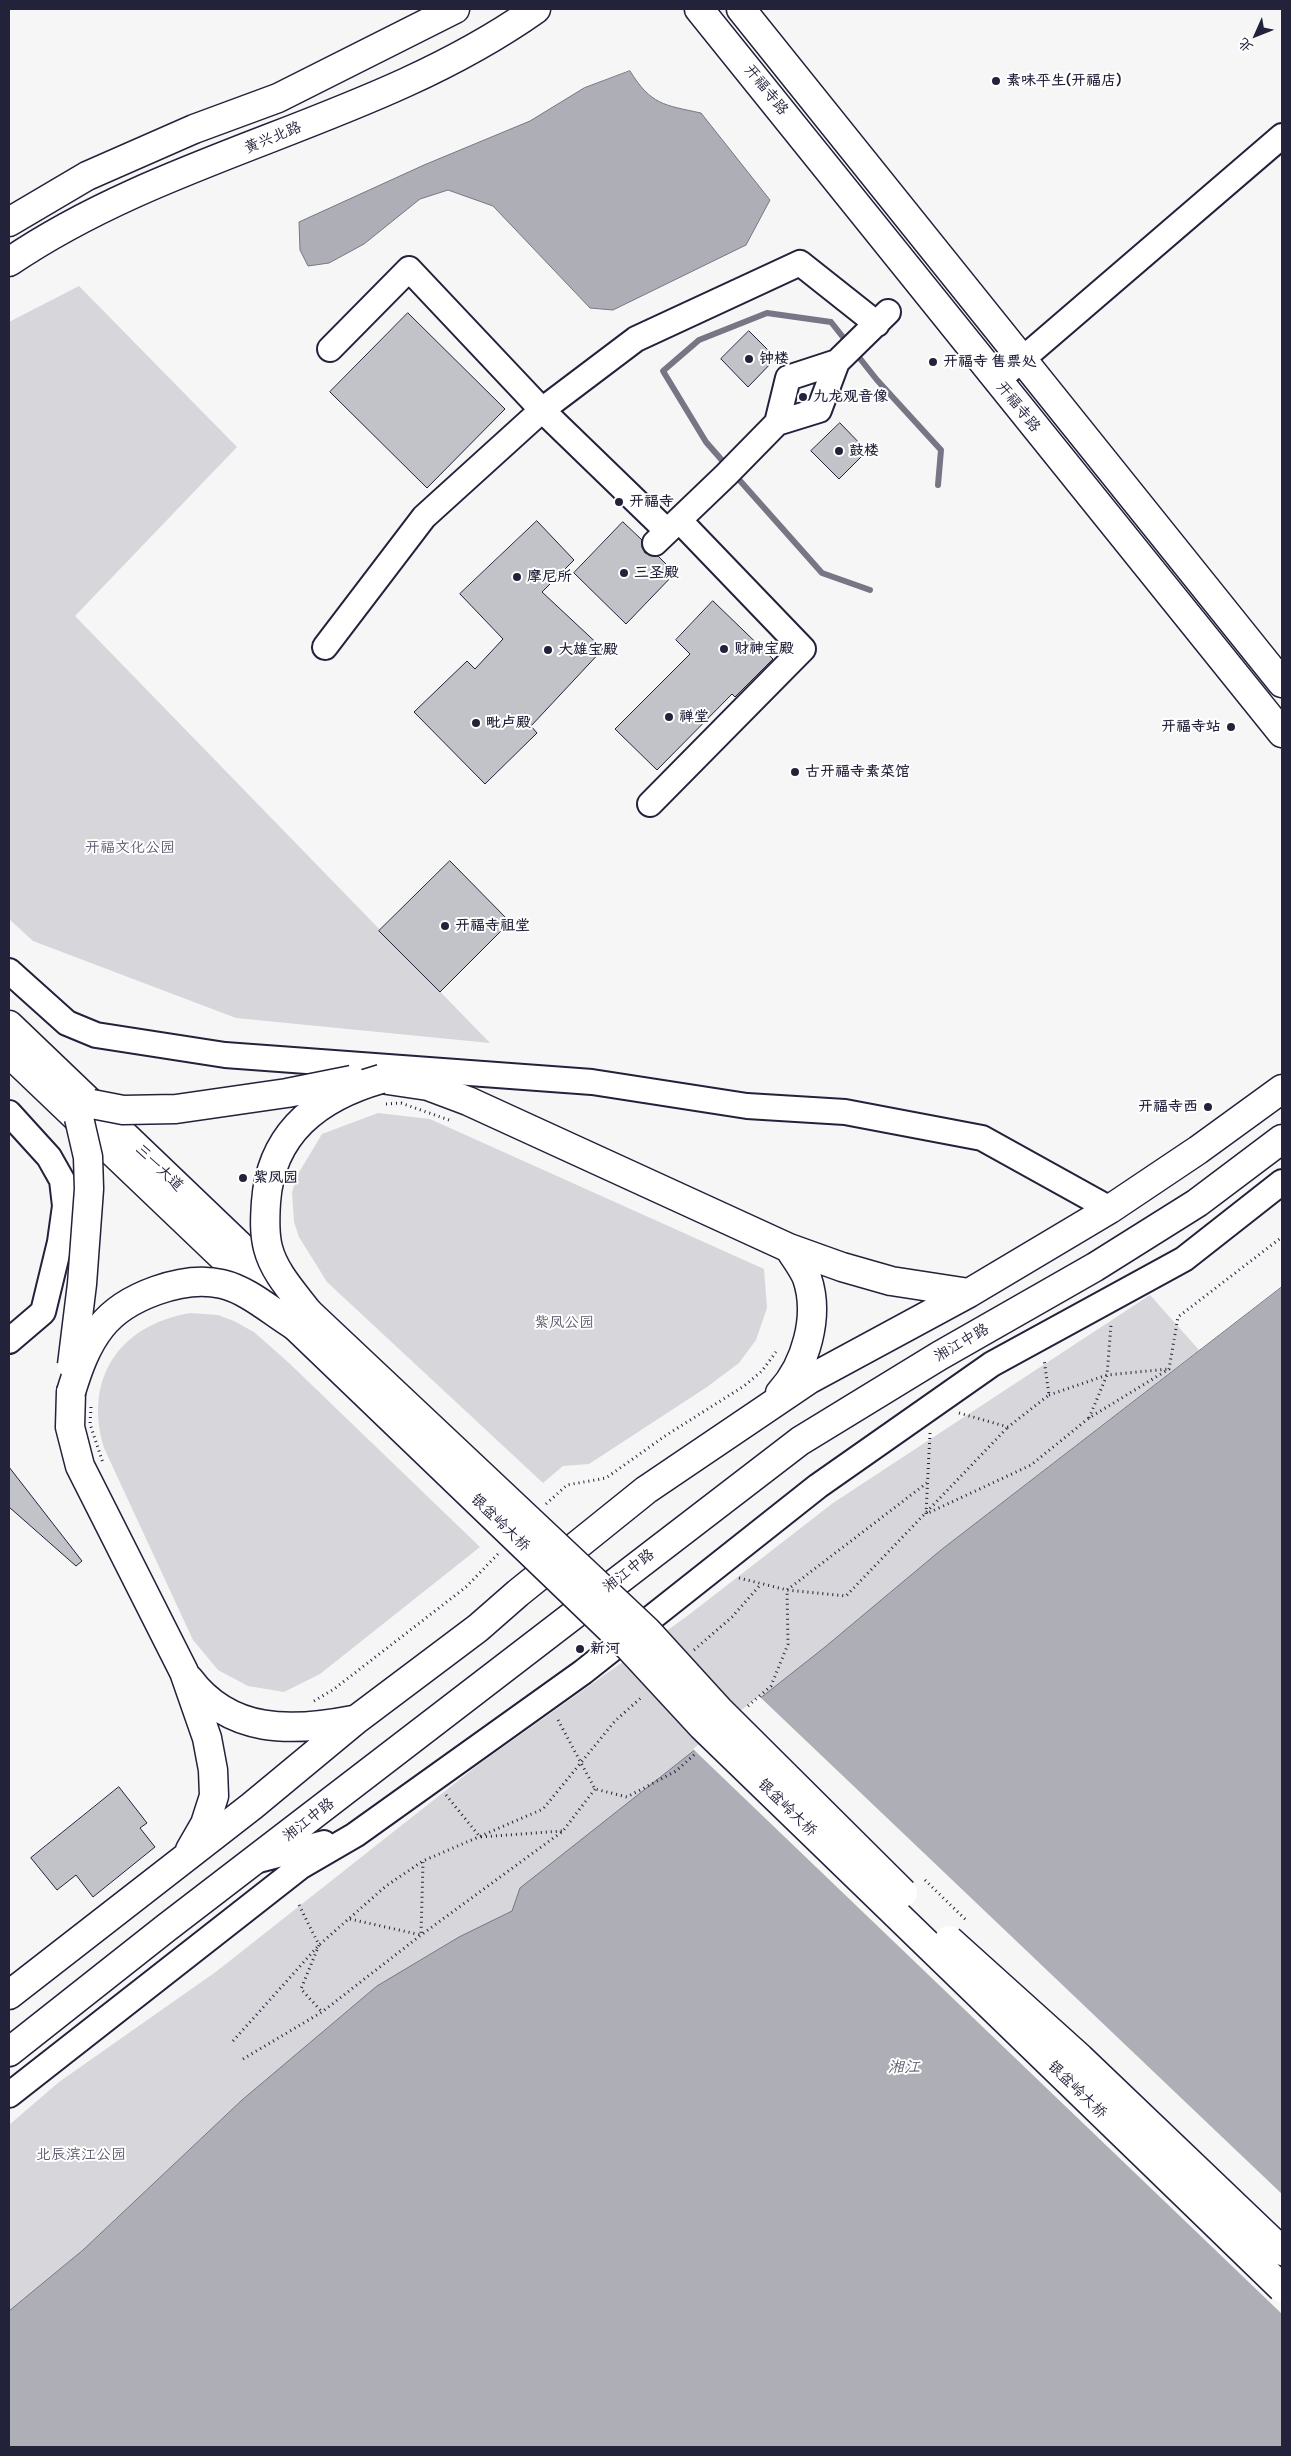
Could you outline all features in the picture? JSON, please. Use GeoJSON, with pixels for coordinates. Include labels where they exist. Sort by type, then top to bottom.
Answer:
{"type":"FeatureCollection","features":[{"type":"Feature","properties":{"kind":"main road"},"geometry":{"type":"LineString","coordinates":[[9,222],[87,176],[194,129],[278,98],[455,9]]}},
{"type":"Feature","properties":{"kind":"main road","name":"黄兴北路"},"geometry":{"type":"LineString","coordinates":[[9,262],[110,203],[328,116],[415,77],[503,31],[536,9]]}},
{"type":"Feature","properties":{"kind":"main road","name":"开福寺路"},"geometry":{"type":"LineString","coordinates":[[699,9],[728,42],[997,381],[1282,733]]}},
{"type":"Feature","properties":{"kind":"main road","name":"开福寺路"},"geometry":{"type":"LineString","coordinates":[[741,9],[1282,683]]}},
{"type":"Feature","properties":{"kind":"main road","name":"三一大道"},"geometry":{"type":"LineString","coordinates":[[9,1025],[85,1111],[301,1319]]}},
{"type":"Feature","properties":{"kind":"main road","name":"三一大道"},"geometry":{"type":"LineString","coordinates":[[9,1053],[85,1111]]}},
{"type":"Feature","properties":{"kind":"main road"},"geometry":{"type":"LineString","coordinates":[[81,1397],[89,1189],[85,1111],[176,1109],[287,1092],[329,1082],[382,1092],[428,1086],[468,1101],[789,1248],[842,1267],[891,1280],[969,1293]]}},
{"type":"Feature","properties":{"kind":"main road"},"geometry":{"type":"LineString","coordinates":[[301,1319],[268,1248],[265,1222],[268,1179],[273,1162],[280,1148],[308,1114],[335,1096],[356,1086],[382,1092]]}},
{"type":"Feature","properties":{"kind":"main road"},"geometry":{"type":"LineString","coordinates":[[9,1995],[357,1719],[478,1628],[518,1593],[646,1490],[810,1379],[969,1293],[1110,1209],[1198,1150],[1282,1089]]}},
{"type":"Feature","properties":{"kind":"main road","name":"湘江中路"},"geometry":{"type":"LineString","coordinates":[[9,2052],[166,1928],[255,1862],[800,1441],[939,1356],[1103,1262],[1197,1203],[1282,1139]]}},
{"type":"Feature","properties":{"kind":"main road"},"geometry":{"type":"LineString","coordinates":[[767,1407],[791,1381],[810,1333],[811,1295],[806,1277],[789,1248]]}},
{"type":"Feature","properties":{"kind":"main road"},"geometry":{"type":"LineString","coordinates":[[186,1856],[205,1824],[214,1796],[213,1770],[207,1738],[184,1672],[80,1466],[70,1427],[81,1397],[89,1344],[102,1326],[131,1302],[168,1287],[192,1283],[221,1284],[301,1319]]}},
{"type":"Feature","properties":{"kind":"main road","name":"银盆岭大桥"},"geometry":{"type":"LineString","coordinates":[[301,1319],[647,1630],[719,1710],[947,1938],[1080,2058],[1282,2251]]}},
{"type":"Feature","properties":{"kind":"main road","name":"银盆岭大桥"},"geometry":{"type":"LineString","coordinates":[[301,1319],[628,1646],[702,1726],[1282,2288]]}},
{"type":"Feature","properties":{"kind":"main road"},"geometry":{"type":"LineString","coordinates":[[184,1672],[200,1694],[216,1706],[264,1726],[320,1727],[357,1719]]}},
{"type":"Feature","properties":{"kind":"street"},"geometry":{"type":"LineString","coordinates":[[997,381],[1282,136]]}},
{"type":"Feature","properties":{"kind":"street"},"geometry":{"type":"LineString","coordinates":[[325,647],[424,518],[542,410],[636,339],[800,262],[877,323],[837,362],[819,410],[778,423],[667,531]]}},
{"type":"Feature","properties":{"kind":"street"},"geometry":{"type":"LineString","coordinates":[[330,349],[409,269],[542,410],[667,531],[803,649],[650,804]]}},
{"type":"Feature","properties":{"kind":"street"},"geometry":{"type":"LineString","coordinates":[[778,423],[788,378],[837,362]]}},
{"type":"Feature","properties":{"kind":"street"},"geometry":{"type":"LineString","coordinates":[[9,971],[66,1023],[96,1035],[224,1055],[592,1082],[746,1106],[845,1112],[982,1138],[1110,1209]]}},
{"type":"Feature","properties":{"kind":"street"},"geometry":{"type":"LineString","coordinates":[[9,1112],[49,1157],[62,1180],[65,1206],[62,1233],[43,1312],[9,1341]]}},
{"type":"Feature","properties":{"kind":"street"},"geometry":{"type":"LineString","coordinates":[[9,2095],[300,1867],[355,1835],[583,1672],[818,1486],[992,1364],[1184,1259],[1282,1182]]}},
{"type":"Feature","properties":{"kind":"street"},"geometry":{"type":"LineString","coordinates":[[255,1862],[355,1835]]}},
{"type":"Feature","properties":{"kind":"path"},"geometry":{"type":"LineString","coordinates":[[382,1092],[401,1103],[449,1120]]}},
{"type":"Feature","properties":{"kind":"path"},"geometry":{"type":"LineString","coordinates":[[926,1514],[1031,1465],[1089,1418],[1169,1369],[1178,1317],[1282,1236]]}},
{"type":"Feature","properties":{"kind":"path"},"geometry":{"type":"LineString","coordinates":[[1089,1418],[1107,1375],[1111,1321]]}},
{"type":"Feature","properties":{"kind":"path"},"geometry":{"type":"LineString","coordinates":[[1044,1354],[1049,1395]]}},
{"type":"Feature","properties":{"kind":"path"},"geometry":{"type":"LineString","coordinates":[[739,1578],[787,1590],[846,1596],[1008,1427],[1049,1395],[1107,1375],[1169,1369]]}},
{"type":"Feature","properties":{"kind":"path"},"geometry":{"type":"LineString","coordinates":[[81,1397],[103,1464]]}},
{"type":"Feature","properties":{"kind":"path"},"geometry":{"type":"LineString","coordinates":[[954,1412],[1008,1427]]}},
{"type":"Feature","properties":{"kind":"path"},"geometry":{"type":"LineString","coordinates":[[926,1514],[930,1430]]}},
{"type":"Feature","properties":{"kind":"path"},"geometry":{"type":"LineString","coordinates":[[787,1590],[928,1482]]}},
{"type":"Feature","properties":{"kind":"path"},"geometry":{"type":"LineString","coordinates":[[497,1549],[504,1556]]}},
{"type":"Feature","properties":{"kind":"path"},"geometry":{"type":"LineString","coordinates":[[688,1656],[732,1617],[761,1584]]}},
{"type":"Feature","properties":{"kind":"path"},"geometry":{"type":"LineString","coordinates":[[741,1712],[771,1686],[788,1644],[787,1590]]}},
{"type":"Feature","properties":{"kind":"path"},"geometry":{"type":"LineString","coordinates":[[687,1644],[701,1658]]}},
{"type":"Feature","properties":{"kind":"path"},"geometry":{"type":"LineString","coordinates":[[233,2040],[319,1944],[386,1886],[423,1862],[543,1809],[615,1720],[644,1695]]}},
{"type":"Feature","properties":{"kind":"path"},"geometry":{"type":"LineString","coordinates":[[743,1699],[750,1706]]}},
{"type":"Feature","properties":{"kind":"path"},"geometry":{"type":"LineString","coordinates":[[558,1720],[595,1788],[627,1797],[676,1771],[698,1751]]}},
{"type":"Feature","properties":{"kind":"path"},"geometry":{"type":"LineString","coordinates":[[433,1779],[480,1837]]}},
{"type":"Feature","properties":{"kind":"path"},"geometry":{"type":"LineString","coordinates":[[242,2059],[322,2012],[421,1935],[563,1831],[595,1788]]}},
{"type":"Feature","properties":{"kind":"path"},"geometry":{"type":"LineString","coordinates":[[480,1837],[563,1831]]}},
{"type":"Feature","properties":{"kind":"path"},"geometry":{"type":"LineString","coordinates":[[421,1935],[423,1862]]}},
{"type":"Feature","properties":{"kind":"path"},"geometry":{"type":"LineString","coordinates":[[918,1874],[968,1922]]}},
{"type":"Feature","properties":{"kind":"path"},"geometry":{"type":"LineString","coordinates":[[299,1905],[319,1944],[301,1989],[322,2012]]}},
{"type":"Feature","properties":{"kind":"path"},"geometry":{"type":"LineString","coordinates":[[350,1919],[421,1935]]}},
{"type":"Feature","properties":{"kind":"green space","name":"开福文化公园"},"geometry":{"type":"Polygon","coordinates":[[[79,286],[237,447],[75,616],[490,1043],[236,1018],[33,941],[9,919],[9,322],[79,286]]]}},
{"type":"Feature","properties":{"kind":"green space","name":"紫凤公园"},"geometry":{"type":"Polygon","coordinates":[[[378,1113],[430,1119],[764,1269],[767,1308],[756,1340],[739,1363],[707,1387],[589,1464],[563,1466],[543,1483],[327,1282],[299,1237],[294,1222],[292,1192],[298,1174],[322,1134],[378,1113]]]}},
{"type":"Feature","properties":{"kind":"green space","name":"北辰滨江公园"},"geometry":{"type":"Polygon","coordinates":[[[1150,1295],[1199,1350],[941,1550],[825,1647],[521,1888],[513,1911],[459,1937],[377,1986],[242,2100],[83,2250],[9,2311],[9,2125],[59,2082],[217,1971],[478,1765],[686,1617],[833,1503],[1150,1295]]]}},
{"type":"Feature","properties":{"kind":"green space"},"geometry":{"type":"Polygon","coordinates":[[[190,1313],[218,1315],[254,1332],[289,1363],[480,1547],[320,1674],[284,1692],[248,1686],[218,1670],[193,1640],[104,1448],[99,1423],[99,1399],[104,1378],[113,1359],[126,1343],[144,1329],[165,1319],[190,1313]]]}},
{"type":"Feature","properties":{"kind":"water"},"geometry":{"type":"Polygon","coordinates":[[[630,71],[645,91],[660,102],[701,113],[770,200],[746,245],[613,310],[590,308],[493,206],[448,190],[420,199],[364,244],[329,263],[308,266],[300,250],[299,222],[424,165],[530,121],[584,88],[630,71]]]}},
{"type":"Feature","properties":{"kind":"water","name":"湘江"},"geometry":{"type":"Polygon","coordinates":[[[1282,1287],[1282,2447],[9,2447],[9,2311],[83,2250],[242,2100],[377,1986],[459,1937],[512,1911],[520,1888],[825,1647],[941,1550],[1282,1287]]]}},
{"type":"Feature","properties":{"kind":"pier"},"geometry":{"type":"Polygon","coordinates":[[[759,1696],[1282,2194],[1282,2314],[693,1749],[759,1696]]]}},
{"type":"Feature","properties":{"kind":"building"},"geometry":{"type":"Polygon","coordinates":[[[408,313],[505,409],[427,488],[330,392],[408,313]]]}},
{"type":"Feature","properties":{"kind":"building","name":"钟楼"},"geometry":{"type":"Polygon","coordinates":[[[749,331],[776,358],[748,387],[721,359],[749,331]]]}},
{"type":"Feature","properties":{"kind":"building","name":"鼓楼"},"geometry":{"type":"Polygon","coordinates":[[[840,423],[867,451],[839,479],[811,451],[840,423]]]}},
{"type":"Feature","properties":{"kind":"building"},"geometry":{"type":"Polygon","coordinates":[[[537,521],[574,560],[542,592],[603,649],[531,726],[537,733],[485,784],[414,712],[467,661],[475,669],[503,639],[460,594],[537,521]]]}},
{"type":"Feature","properties":{"kind":"building","name":"三圣殿"},"geometry":{"type":"Polygon","coordinates":[[[623,522],[642,540],[642,547],[645,553],[658,556],[675,573],[626,624],[574,573],[623,522]]]}},
{"type":"Feature","properties":{"kind":"building"},"geometry":{"type":"Polygon","coordinates":[[[713,601],[773,659],[735,697],[732,694],[657,770],[615,729],[690,654],[676,640],[713,601]]]}},
{"type":"Feature","properties":{"kind":"building","name":"开福寺祖堂"},"geometry":{"type":"Polygon","coordinates":[[[450,861],[510,922],[440,992],[379,931],[450,861]]]}},
{"type":"Feature","properties":{"kind":"building"},"geometry":{"type":"Polygon","coordinates":[[[9,1467],[82,1561],[76,1566],[9,1507],[9,1467]]]}},
{"type":"Feature","properties":{"kind":"building"},"geometry":{"type":"Polygon","coordinates":[[[119,1787],[147,1823],[140,1828],[155,1847],[93,1897],[76,1875],[57,1890],[31,1858],[119,1787]]]}},
{"type":"Feature","properties":{"kind":"waterway"},"geometry":{"type":"LineString","coordinates":[[727,466],[706,442],[663,371],[699,340],[767,313],[831,322],[877,380],[941,450],[938,485]]}},
{"type":"Feature","properties":{"kind":"waterway"},"geometry":{"type":"LineString","coordinates":[[734,474],[822,573],[870,590]]}},
{"type":"Feature","properties":{"kind":"place","name":"素味平生(开福店)"},"geometry":{"type":"Point","coordinates":[996,81]}},
{"type":"Feature","properties":{"kind":"place","name":"钟楼"},"geometry":{"type":"Point","coordinates":[749,359]}},
{"type":"Feature","properties":{"kind":"place","name":"开福寺 售票处"},"geometry":{"type":"Point","coordinates":[933,362]}},
{"type":"Feature","properties":{"kind":"place","name":"九龙观音像"},"geometry":{"type":"Point","coordinates":[803,397]}},
{"type":"Feature","properties":{"kind":"place","name":"鼓楼"},"geometry":{"type":"Point","coordinates":[839,451]}},
{"type":"Feature","properties":{"kind":"place","name":"开福寺"},"geometry":{"type":"Point","coordinates":[619,502]}},
{"type":"Feature","properties":{"kind":"place","name":"三圣殿"},"geometry":{"type":"Point","coordinates":[624,573]}},
{"type":"Feature","properties":{"kind":"place","name":"摩尼所"},"geometry":{"type":"Point","coordinates":[517,577]}},
{"type":"Feature","properties":{"kind":"place","name":"财神宝殿"},"geometry":{"type":"Point","coordinates":[724,649]}},
{"type":"Feature","properties":{"kind":"place","name":"大雄宝殿"},"geometry":{"type":"Point","coordinates":[548,650]}},
{"type":"Feature","properties":{"kind":"place","name":"禅堂"},"geometry":{"type":"Point","coordinates":[669,717]}},
{"type":"Feature","properties":{"kind":"place","name":"毗卢殿"},"geometry":{"type":"Point","coordinates":[476,723]}},
{"type":"Feature","properties":{"kind":"place","name":"开福寺站"},"geometry":{"type":"Point","coordinates":[1231,727]}},
{"type":"Feature","properties":{"kind":"place","name":"古开福寺素菜馆"},"geometry":{"type":"Point","coordinates":[795,772]}},
{"type":"Feature","properties":{"kind":"place","name":"开福寺祖堂"},"geometry":{"type":"Point","coordinates":[445,926]}},
{"type":"Feature","properties":{"kind":"place","name":"开福寺西"},"geometry":{"type":"Point","coordinates":[1208,1107]}},
{"type":"Feature","properties":{"kind":"place","name":"紫凤园"},"geometry":{"type":"Point","coordinates":[243,1178]}},
{"type":"Feature","properties":{"kind":"place","name":"新河"},"geometry":{"type":"Point","coordinates":[580,1649]}}]}
